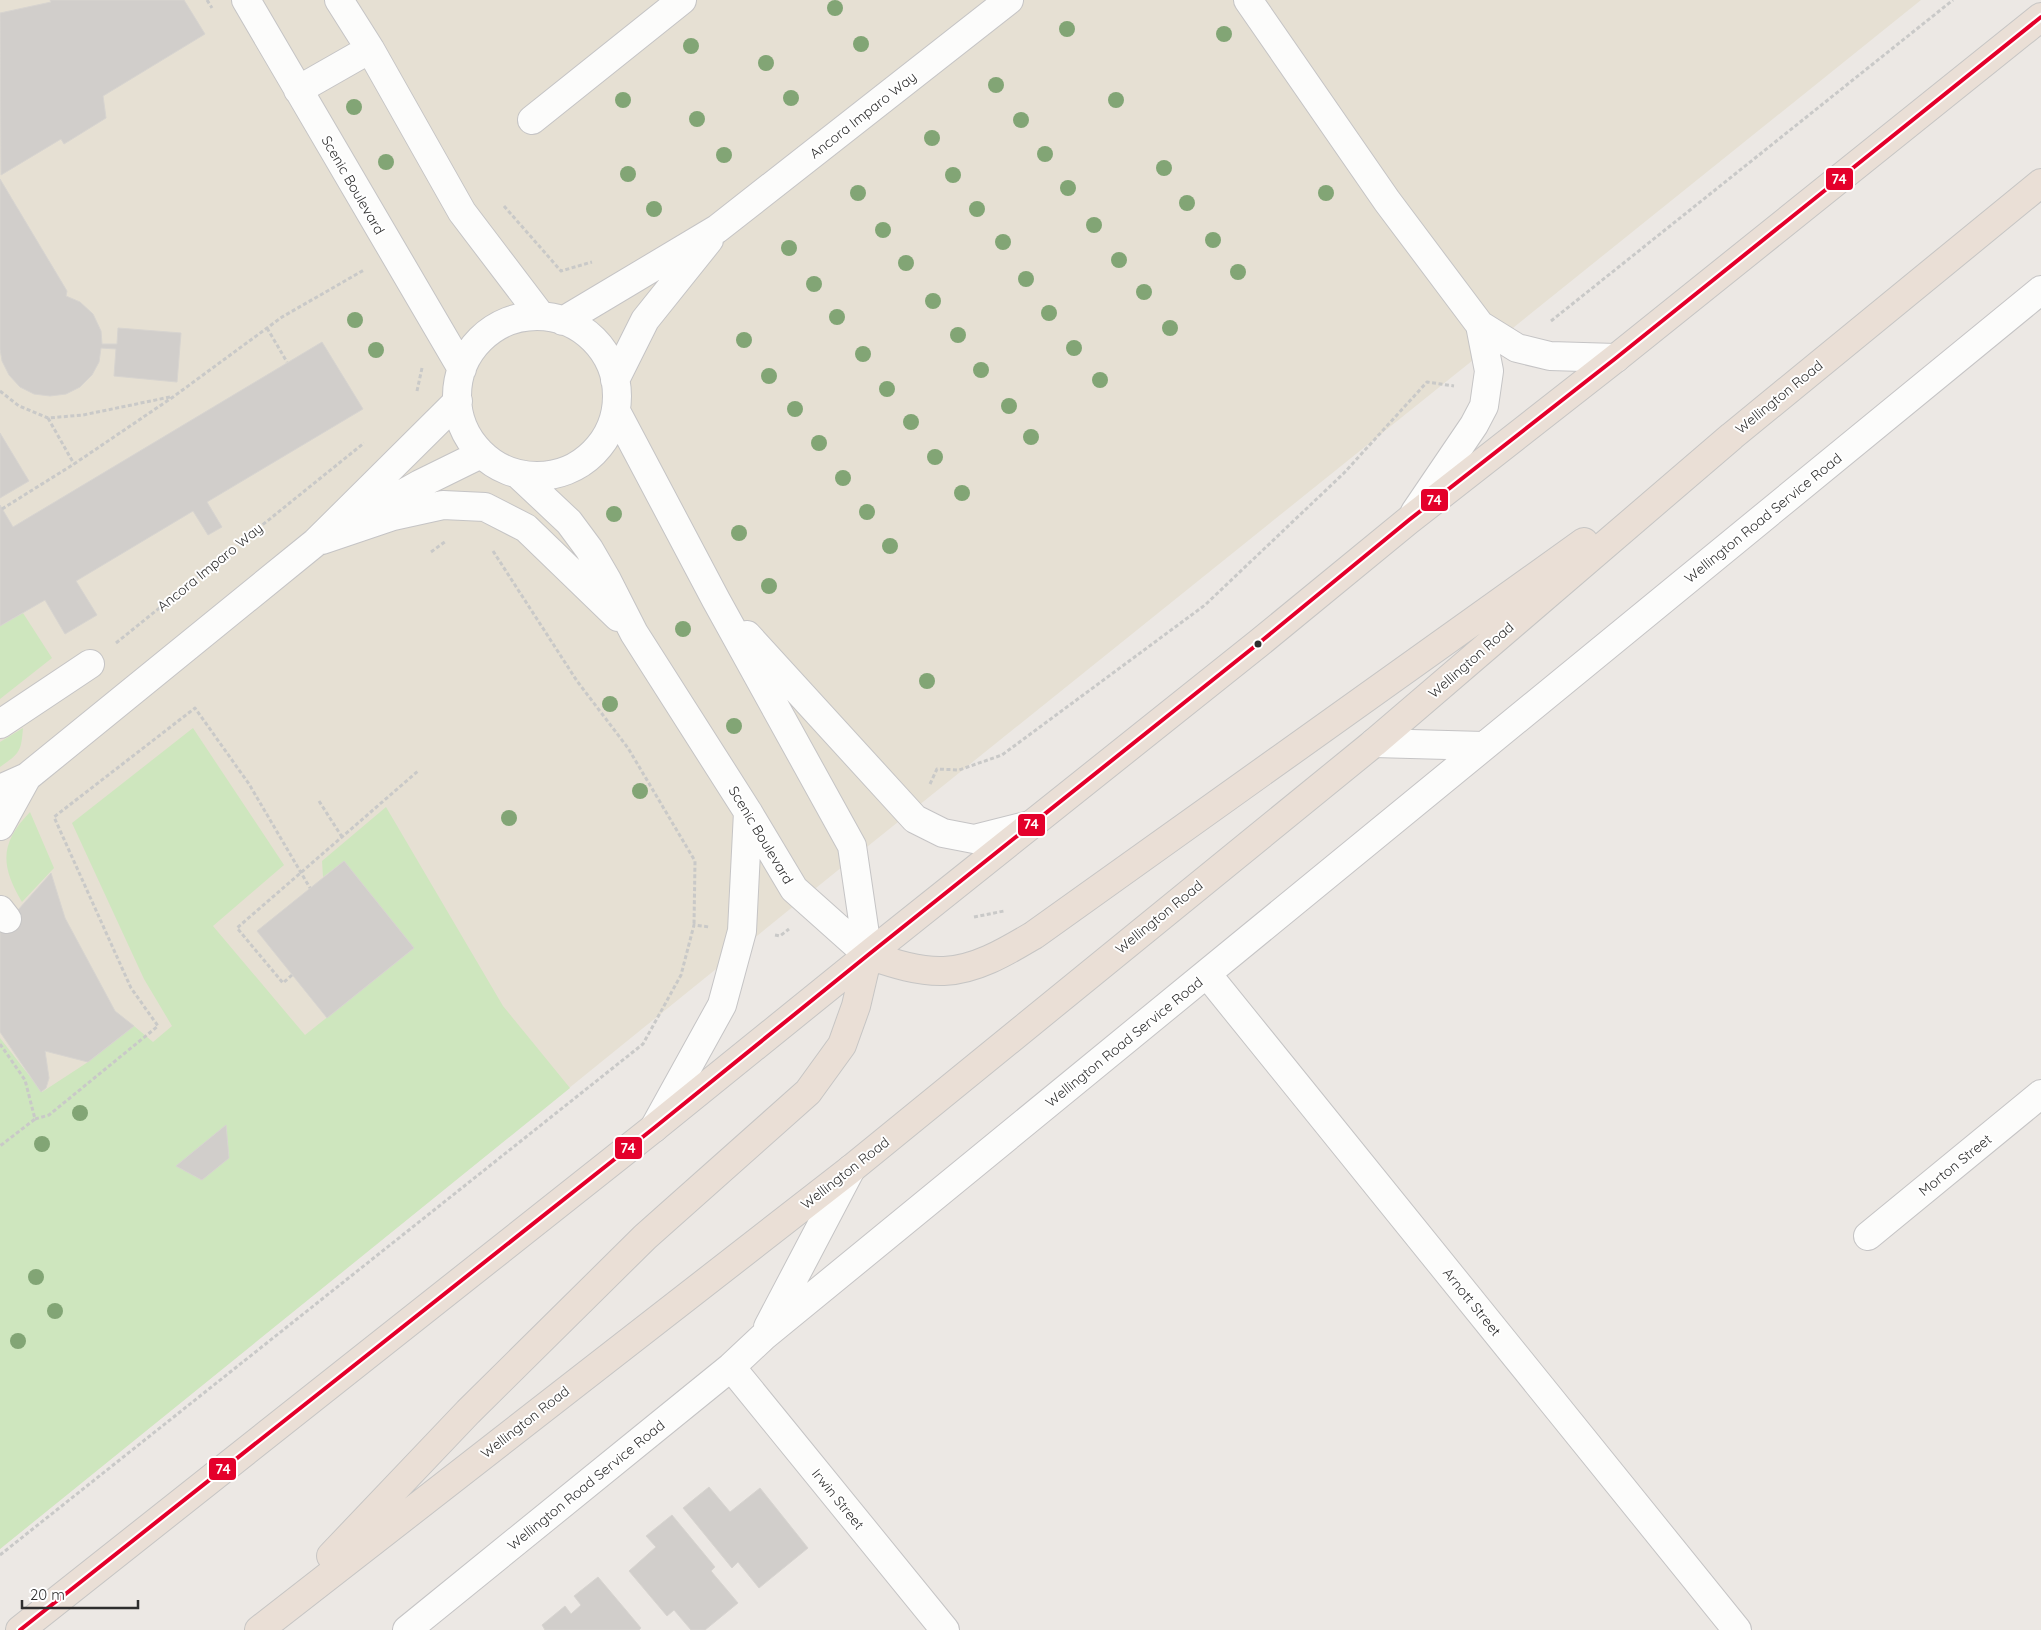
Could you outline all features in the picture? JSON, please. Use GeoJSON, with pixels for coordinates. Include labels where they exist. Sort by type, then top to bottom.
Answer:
{"type":"FeatureCollection","features":[{"type":"Feature","properties":{"kind":"highway"},"geometry":{"type":"LineString","coordinates":[[20,1630],[654,1128],[868,954],[1259,644],[1409,520],[1616,358],[2041,17]]}},
{"type":"Feature","properties":{"kind":"highway","name":"Wellington Road"},"geometry":{"type":"LineString","coordinates":[[262,1627],[851,1169],[1374,743],[1732,436],[2041,183]]}},
{"type":"Feature","properties":{"kind":"highway"},"geometry":{"type":"LineString","coordinates":[[868,954],[908,967],[945,971],[996,957],[1034,935],[1732,436]]}},
{"type":"Feature","properties":{"kind":"highway"},"geometry":{"type":"LineString","coordinates":[[262,1627],[468,1412],[638,1244],[808,1092],[842,1045],[856,1006],[868,954]]}},
{"type":"Feature","properties":{"kind":"street","name":"Scenic Boulevard"},"geometry":{"type":"LineString","coordinates":[[246,0],[462,369]]}},
{"type":"Feature","properties":{"kind":"street"},"geometry":{"type":"LineString","coordinates":[[339,0],[370,49],[462,212],[552,318]]}},
{"type":"Feature","properties":{"kind":"street"},"geometry":{"type":"LineString","coordinates":[[532,120],[682,0]]}},
{"type":"Feature","properties":{"kind":"street","name":"Ancora Imparo Way"},"geometry":{"type":"LineString","coordinates":[[552,318],[717,229],[1009,0]]}},
{"type":"Feature","properties":{"kind":"street"},"geometry":{"type":"LineString","coordinates":[[1248,0],[1387,201],[1480,325],[1518,348],[1550,356],[1616,358]]}},
{"type":"Feature","properties":{"kind":"street"},"geometry":{"type":"LineString","coordinates":[[298,90],[370,49]]}},
{"type":"Feature","properties":{"kind":"street","name":"Ancora Imparo Way"},"geometry":{"type":"LineString","coordinates":[[615,380],[645,320],[717,229]]}},
{"type":"Feature","properties":{"kind":"street","name":"Wellington Road Service Road"},"geometry":{"type":"LineString","coordinates":[[406,1630],[731,1367],[763,1337],[2041,290]]}},
{"type":"Feature","properties":{"kind":"street"},"geometry":{"type":"LineString","coordinates":[[552,318],[584,331],[600,346],[612,366],[617,388],[616,411],[607,435],[591,455],[569,470],[544,476],[519,475],[496,465],[482,454],[464,429],[458,410],[457,389],[462,369],[474,347],[493,330],[516,319],[552,318]]}},
{"type":"Feature","properties":{"kind":"street"},"geometry":{"type":"LineString","coordinates":[[1409,520],[1474,425],[1484,406],[1489,371],[1480,325]]}},
{"type":"Feature","properties":{"kind":"street"},"geometry":{"type":"LineString","coordinates":[[0,789],[26,778],[316,542],[458,401]]}},
{"type":"Feature","properties":{"kind":"street"},"geometry":{"type":"LineString","coordinates":[[616,411],[716,600],[852,846],[858,874],[868,954]]}},
{"type":"Feature","properties":{"kind":"street"},"geometry":{"type":"LineString","coordinates":[[316,542],[420,484],[482,454]]}},
{"type":"Feature","properties":{"kind":"street","name":"Scenic Boulevard"},"geometry":{"type":"LineString","coordinates":[[519,475],[569,522],[589,549],[634,633],[748,812],[794,889],[868,954]]}},
{"type":"Feature","properties":{"kind":"street"},"geometry":{"type":"LineString","coordinates":[[316,542],[393,516],[443,505],[485,507],[526,528],[634,633]]}},
{"type":"Feature","properties":{"kind":"street"},"geometry":{"type":"LineString","coordinates":[[716,600],[915,819],[942,832],[974,839],[1030,825]]}},
{"type":"Feature","properties":{"kind":"street"},"geometry":{"type":"LineString","coordinates":[[0,724],[90,664]]}},
{"type":"Feature","properties":{"kind":"street"},"geometry":{"type":"LineString","coordinates":[[1374,743],[1484,746]]}},
{"type":"Feature","properties":{"kind":"street"},"geometry":{"type":"LineString","coordinates":[[0,826],[26,778]]}},
{"type":"Feature","properties":{"kind":"street"},"geometry":{"type":"LineString","coordinates":[[654,1128],[722,1005],[742,931],[748,812]]}},
{"type":"Feature","properties":{"kind":"street","name":"Arnott Street"},"geometry":{"type":"LineString","coordinates":[[1207,974],[1737,1630]]}},
{"type":"Feature","properties":{"kind":"street","name":"Morton Street"},"geometry":{"type":"LineString","coordinates":[[1868,1236],[2041,1094]]}},
{"type":"Feature","properties":{"kind":"street","name":"Wellington Road Service Road"},"geometry":{"type":"LineString","coordinates":[[763,1337],[851,1169]]}},
{"type":"Feature","properties":{"kind":"street","name":"Irwin Street"},"geometry":{"type":"LineString","coordinates":[[731,1367],[945,1630]]}},
{"type":"Feature","properties":{"kind":"path"},"geometry":{"type":"LineString","coordinates":[[1518,348],[1953,0]]}},
{"type":"Feature","properties":{"kind":"path"},"geometry":{"type":"LineString","coordinates":[[2,509],[74,464],[173,397],[282,317],[369,267]]}},
{"type":"Feature","properties":{"kind":"path"},"geometry":{"type":"LineString","coordinates":[[267,328],[287,362]]}},
{"type":"Feature","properties":{"kind":"path"},"geometry":{"type":"LineString","coordinates":[[915,819],[937,769],[959,770],[1002,755],[1205,605],[1344,473],[1427,382],[1470,387],[1489,371]]}},
{"type":"Feature","properties":{"kind":"path"},"geometry":{"type":"LineString","coordinates":[[0,392],[19,406],[48,418],[83,414],[173,397]]}},
{"type":"Feature","properties":{"kind":"path"},"geometry":{"type":"LineString","coordinates":[[48,418],[74,464]]}},
{"type":"Feature","properties":{"kind":"path","name":"Ancora Imparo Way"},"geometry":{"type":"LineString","coordinates":[[90,664],[368,440]]}},
{"type":"Feature","properties":{"kind":"path"},"geometry":{"type":"LineString","coordinates":[[431,552],[452,537]]}},
{"type":"Feature","properties":{"kind":"path"},"geometry":{"type":"LineString","coordinates":[[0,1556],[643,1044],[681,975],[694,925],[695,861],[628,748],[578,681],[490,546]]}},
{"type":"Feature","properties":{"kind":"path"},"geometry":{"type":"LineString","coordinates":[[0,1146],[35,1119],[49,1115],[158,1026],[131,988],[54,817],[195,708],[249,784],[310,888]]}},
{"type":"Feature","properties":{"kind":"path"},"geometry":{"type":"LineString","coordinates":[[292,974],[283,983],[237,928],[418,771]]}},
{"type":"Feature","properties":{"kind":"path"},"geometry":{"type":"LineString","coordinates":[[319,801],[342,837]]}},
{"type":"Feature","properties":{"kind":"path"},"geometry":{"type":"LineString","coordinates":[[694,925],[780,936],[815,909]]}},
{"type":"Feature","properties":{"kind":"path"},"geometry":{"type":"LineString","coordinates":[[0,1044],[25,1080],[35,1119]]}},
{"type":"Feature","properties":{"kind":"shaded area"},"geometry":{"type":"Polygon","coordinates":[[[0,0],[1921,0],[837,871],[0,1549],[0,0]]]}},
{"type":"Feature","properties":{"kind":"green space"},"geometry":{"type":"Polygon","coordinates":[[[23,613],[52,658],[0,699],[0,626],[23,613]]]}},
{"type":"Feature","properties":{"kind":"green space"},"geometry":{"type":"Polygon","coordinates":[[[23,728],[20,747],[16,755],[0,767],[0,742],[23,728]]]}},
{"type":"Feature","properties":{"kind":"green space"},"geometry":{"type":"Polygon","coordinates":[[[193,728],[284,865],[213,926],[305,1035],[414,948],[344,861],[323,877],[322,861],[386,807],[503,1006],[570,1088],[0,1549],[0,1038],[42,1092],[88,1062],[134,1026],[153,1042],[172,1026],[144,979],[72,823],[193,728]]]}},
{"type":"Feature","properties":{"kind":"green space"},"geometry":{"type":"Polygon","coordinates":[[[30,812],[54,868],[22,902],[10,877],[6,855],[8,844],[13,834],[30,812]]]}},
{"type":"Feature","properties":{"kind":"building"},"geometry":{"type":"Polygon","coordinates":[[[50,0],[184,0],[205,34],[103,96],[106,118],[64,144],[61,139],[1,175],[0,13],[51,2],[50,0]]]}},
{"type":"Feature","properties":{"kind":"building"},"geometry":{"type":"Polygon","coordinates":[[[0,179],[67,291],[66,296],[80,302],[93,314],[101,331],[102,344],[117,344],[118,328],[181,333],[177,382],[114,376],[116,349],[101,348],[99,362],[92,375],[80,387],[66,394],[50,396],[34,394],[20,387],[9,375],[2,361],[0,349],[0,179]]]}},
{"type":"Feature","properties":{"kind":"building"},"geometry":{"type":"Polygon","coordinates":[[[322,342],[363,409],[207,502],[222,527],[208,535],[193,511],[76,581],[97,615],[65,634],[45,600],[0,626],[0,505],[13,527],[322,342]]]}},
{"type":"Feature","properties":{"kind":"building"},"geometry":{"type":"Polygon","coordinates":[[[0,433],[29,481],[0,498],[0,433]]]}},
{"type":"Feature","properties":{"kind":"building"},"geometry":{"type":"Polygon","coordinates":[[[344,861],[414,948],[327,1018],[257,931],[344,861]]]}},
{"type":"Feature","properties":{"kind":"building"},"geometry":{"type":"Polygon","coordinates":[[[51,873],[65,918],[115,1011],[134,1026],[88,1062],[45,1051],[49,1078],[46,1088],[41,1092],[0,1032],[0,930],[51,873]]]}},
{"type":"Feature","properties":{"kind":"building"},"geometry":{"type":"Polygon","coordinates":[[[226,1125],[229,1158],[202,1180],[176,1166],[226,1125]]]}},
{"type":"Feature","properties":{"kind":"building"},"geometry":{"type":"Polygon","coordinates":[[[709,1487],[730,1512],[760,1488],[808,1548],[759,1588],[738,1562],[732,1568],[683,1508],[709,1487]]]}},
{"type":"Feature","properties":{"kind":"building"},"geometry":{"type":"Polygon","coordinates":[[[672,1515],[715,1567],[711,1571],[738,1603],[705,1630],[691,1630],[674,1610],[667,1616],[629,1571],[656,1547],[646,1536],[672,1515]]]}},
{"type":"Feature","properties":{"kind":"building"},"geometry":{"type":"Polygon","coordinates":[[[598,1577],[641,1628],[639,1630],[545,1630],[542,1625],[565,1606],[571,1614],[581,1605],[574,1596],[598,1577]]]}},
{"type":"Feature","properties":{"kind":"transit line","name":"74"},"geometry":{"type":"LineString","coordinates":[[20,1630],[654,1128],[1259,643],[1409,520],[1616,358],[2041,17]]}}]}
